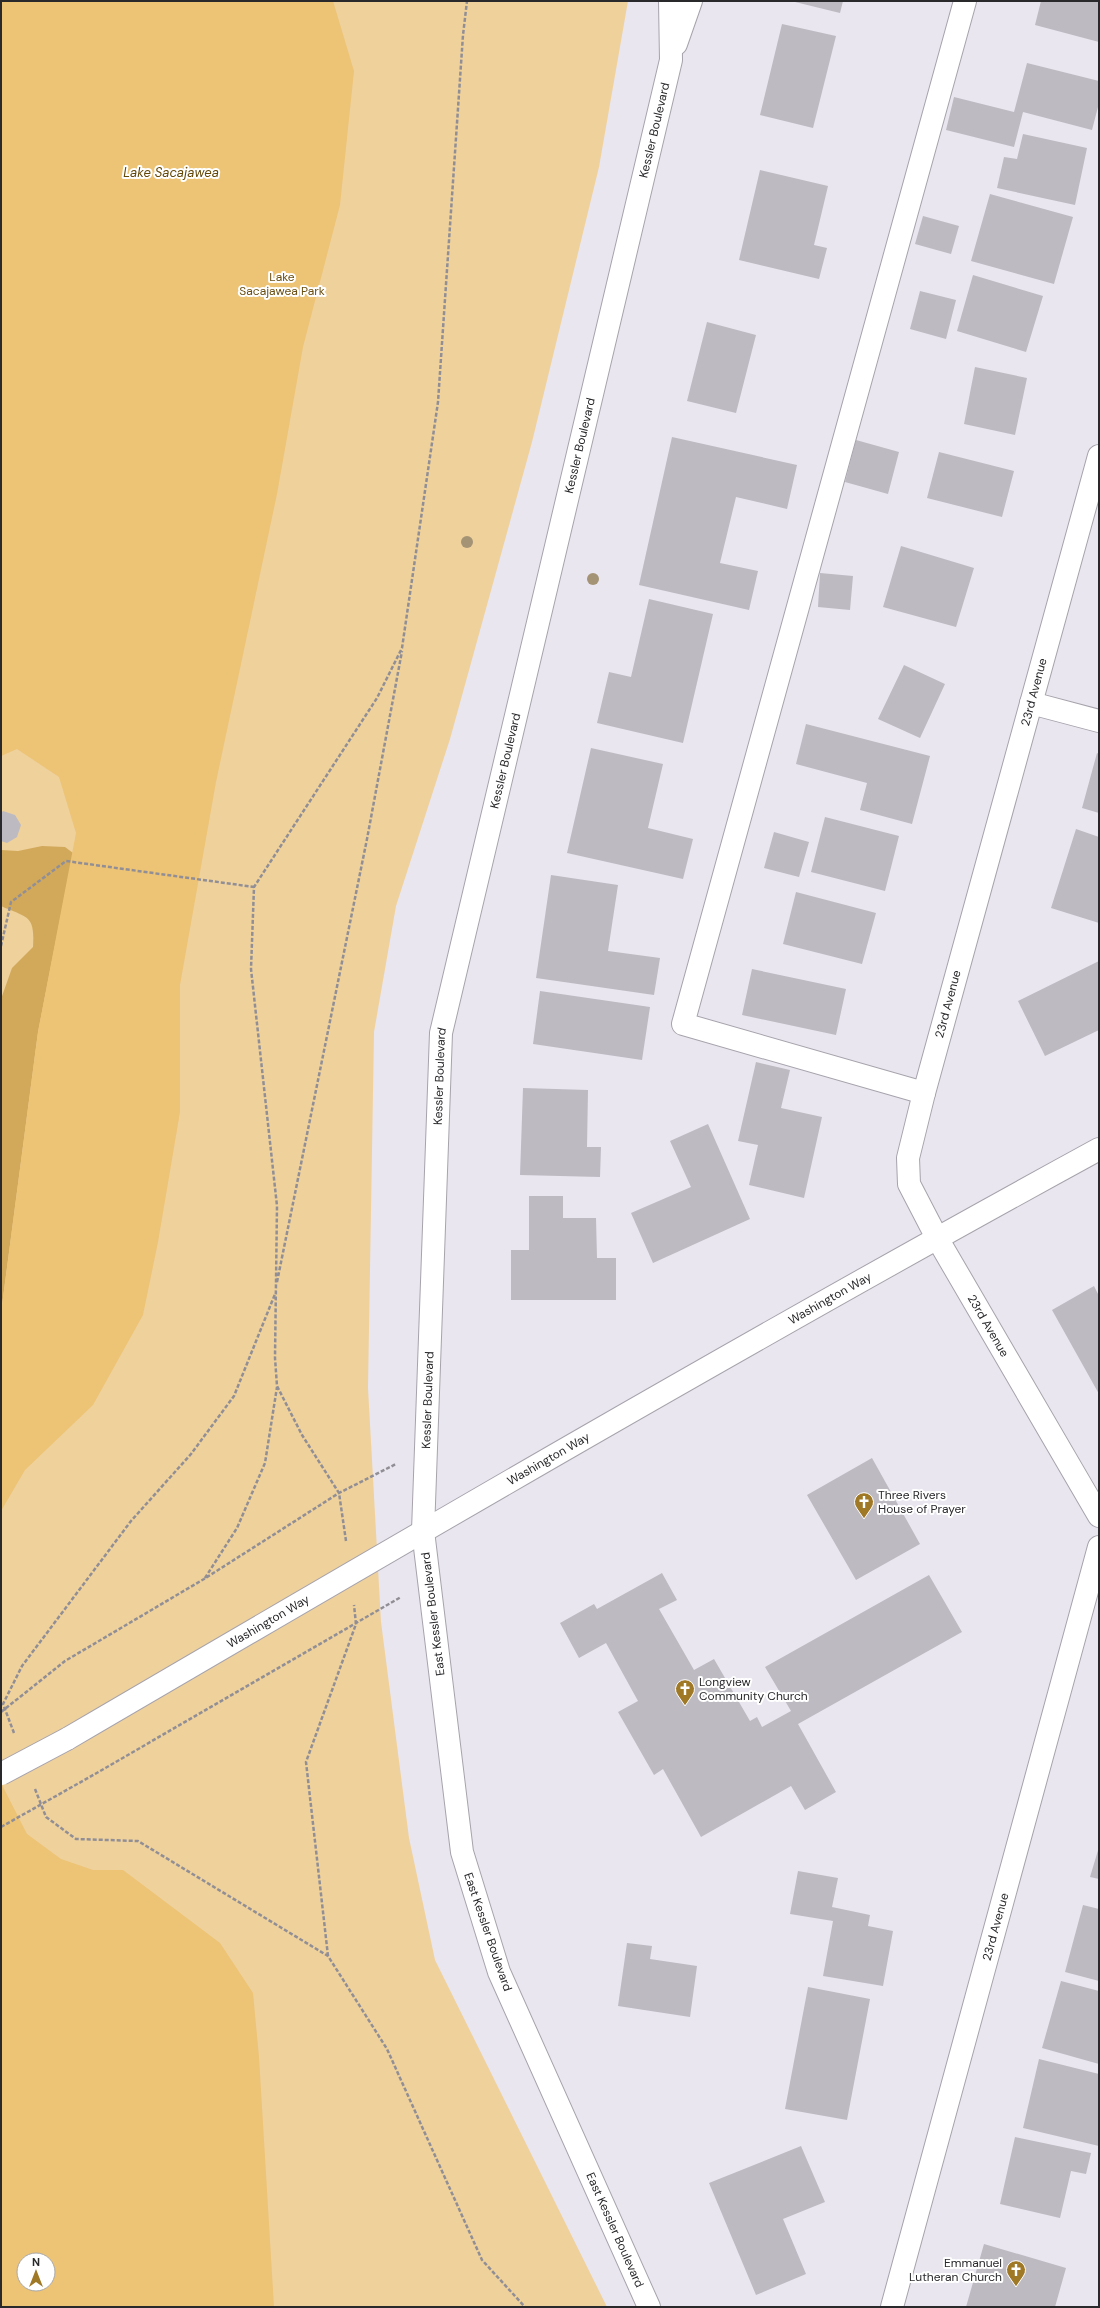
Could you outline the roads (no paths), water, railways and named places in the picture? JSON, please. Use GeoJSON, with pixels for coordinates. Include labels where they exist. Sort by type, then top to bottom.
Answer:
{"type":"FeatureCollection","features":[{"type":"Feature","properties":{"kind":"street","name":"Kessler Boulevard"},"geometry":{"type":"LineString","coordinates":[[423,1531],[441,1033],[671,60],[670,1]]}},
{"type":"Feature","properties":{"kind":"street"},"geometry":{"type":"LineString","coordinates":[[671,60],[691,1]]}},
{"type":"Feature","properties":{"kind":"street"},"geometry":{"type":"LineString","coordinates":[[924,1093],[683,1024],[964,1]]}},
{"type":"Feature","properties":{"kind":"street","name":"23rd Avenue"},"geometry":{"type":"LineString","coordinates":[[1099,456],[924,1093],[908,1158],[909,1184],[937,1238],[1099,1516]]}},
{"type":"Feature","properties":{"kind":"street"},"geometry":{"type":"LineString","coordinates":[[1031,703],[1099,721]]}},
{"type":"Feature","properties":{"kind":"street","name":"Washington Way"},"geometry":{"type":"LineString","coordinates":[[1,1774],[67,1739],[423,1531],[937,1238],[1099,1149]]}},
{"type":"Feature","properties":{"kind":"street","name":"East Kessler Boulevard"},"geometry":{"type":"LineString","coordinates":[[423,1531],[462,1852],[499,1972],[649,2307]]}},
{"type":"Feature","properties":{"kind":"street","name":"23rd Avenue"},"geometry":{"type":"LineString","coordinates":[[892,2307],[1099,1547]]}},
{"type":"Feature","properties":{"kind":"water","name":"Lake Sacajawea"},"geometry":{"type":"Polygon","coordinates":[[[1,1],[333,1],[354,71],[340,205],[303,347],[277,494],[216,782],[180,985],[180,1112],[158,1242],[143,1315],[93,1405],[25,1470],[1,1511],[1,1313],[38,1032],[76,833],[59,777],[17,749],[1,756],[1,1]]]}},
{"type":"Feature","properties":{"kind":"water"},"geometry":{"type":"Polygon","coordinates":[[[1,1783],[27,1834],[61,1859],[93,1870],[123,1870],[220,1943],[253,1993],[259,2057],[274,2307],[1,2307],[1,1783]]]}},
{"type":"Feature","properties":{"kind":"place","name":"Three Rivers House of Prayer"},"geometry":{"type":"Point","coordinates":[864,1519]}},
{"type":"Feature","properties":{"kind":"place","name":"Longview Community Church"},"geometry":{"type":"Point","coordinates":[685,1706]}},
{"type":"Feature","properties":{"kind":"place","name":"Emmanuel Lutheran Church"},"geometry":{"type":"Point","coordinates":[1016,2287]}},
{"type":"Feature","properties":{"kind":"park label","name":"Lake Sacajawea Park"},"geometry":{"type":"Point","coordinates":[282,284]}}]}
